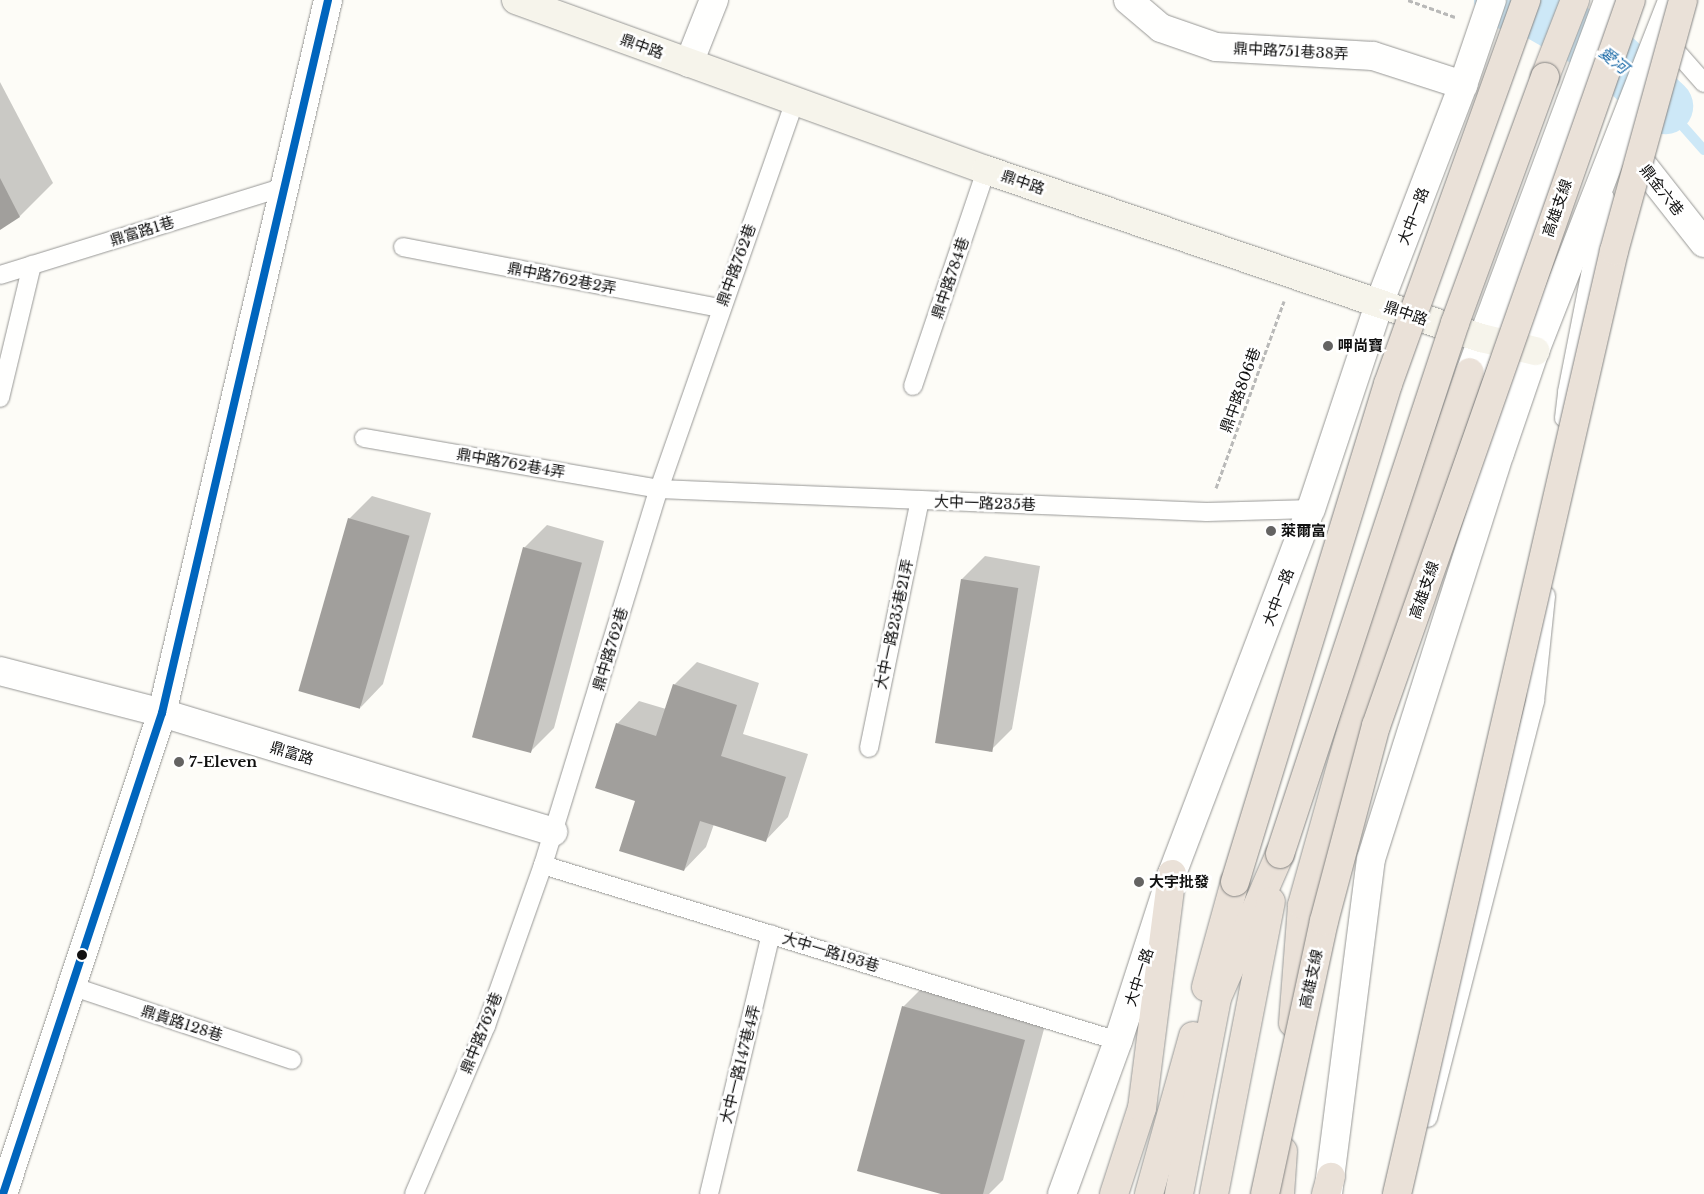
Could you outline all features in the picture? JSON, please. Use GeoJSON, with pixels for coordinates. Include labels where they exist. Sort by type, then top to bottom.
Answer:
{"type":"FeatureCollection","features":[{"type":"Feature","properties":{"kind":"highway"},"geometry":{"type":"LineString","coordinates":[[1150,1194],[1235,882],[1388,384],[1526,0]]}},
{"type":"Feature","properties":{"kind":"highway"},"geometry":{"type":"LineString","coordinates":[[1545,77],[1558,0]]}},
{"type":"Feature","properties":{"kind":"highway"},"geometry":{"type":"LineString","coordinates":[[1179,1194],[1217,998],[1280,854],[1455,323],[1575,0]]}},
{"type":"Feature","properties":{"kind":"highway","name":"高雄支線"},"geometry":{"type":"LineString","coordinates":[[1265,1194],[1324,921],[1376,726],[1631,0]]}},
{"type":"Feature","properties":{"kind":"highway"},"geometry":{"type":"LineString","coordinates":[[1397,1194],[1614,251],[1683,0]]}},
{"type":"Feature","properties":{"kind":"highway"},"geometry":{"type":"LineString","coordinates":[[1280,1194],[1302,905],[1374,653],[1470,372]]}},
{"type":"Feature","properties":{"kind":"highway"},"geometry":{"type":"LineString","coordinates":[[1214,1194],[1280,854]]}},
{"type":"Feature","properties":{"kind":"highway"},"geometry":{"type":"LineString","coordinates":[[1114,1194],[1142,1108],[1172,874]]}},
{"type":"Feature","properties":{"kind":"street"},"geometry":{"type":"LineString","coordinates":[[3,1194],[162,714],[328,0]]}},
{"type":"Feature","properties":{"kind":"street","name":"鼎中路"},"geometry":{"type":"LineString","coordinates":[[516,0],[986,170],[1481,338],[1535,351]]}},
{"type":"Feature","properties":{"kind":"street"},"geometry":{"type":"LineString","coordinates":[[690,63],[714,0]]}},
{"type":"Feature","properties":{"kind":"street","name":"鼎中路751巷38弄"},"geometry":{"type":"LineString","coordinates":[[1128,0],[1161,28],[1216,47],[1373,56],[1463,85]]}},
{"type":"Feature","properties":{"kind":"street","name":"大中一路"},"geometry":{"type":"LineString","coordinates":[[1062,1194],[1118,1041],[1172,874],[1311,509],[1379,304],[1463,85],[1492,0]]}},
{"type":"Feature","properties":{"kind":"street"},"geometry":{"type":"LineString","coordinates":[[1329,1188],[1372,859],[1500,453],[1535,351],[1673,0]]}},
{"type":"Feature","properties":{"kind":"street"},"geometry":{"type":"LineString","coordinates":[[1470,372],[1604,9]]}},
{"type":"Feature","properties":{"kind":"street","name":"鼎金六巷"},"geometry":{"type":"LineString","coordinates":[[1619,141],[1704,243]]}},
{"type":"Feature","properties":{"kind":"street","name":"鼎富路"},"geometry":{"type":"LineString","coordinates":[[0,671],[162,714],[554,832]]}},
{"type":"Feature","properties":{"kind":"lane"},"geometry":{"type":"LineString","coordinates":[[1659,35],[1704,83]]}},
{"type":"Feature","properties":{"kind":"lane","name":"鼎中路762巷"},"geometry":{"type":"LineString","coordinates":[[414,1194],[486,1026],[543,865],[659,489],[795,101]]}},
{"type":"Feature","properties":{"kind":"lane"},"geometry":{"type":"LineString","coordinates":[[1408,1194],[1535,701],[1567,392],[1619,141]]}},
{"type":"Feature","properties":{"kind":"lane","name":"鼎中路784巷"},"geometry":{"type":"LineString","coordinates":[[913,386],[986,170]]}},
{"type":"Feature","properties":{"kind":"lane","name":"鼎富路1巷"},"geometry":{"type":"LineString","coordinates":[[0,275],[284,187]]}},
{"type":"Feature","properties":{"kind":"lane","name":"鼎中路762巷2弄"},"geometry":{"type":"LineString","coordinates":[[402,247],[721,308]]}},
{"type":"Feature","properties":{"kind":"lane"},"geometry":{"type":"LineString","coordinates":[[0,398],[32,265]]}},
{"type":"Feature","properties":{"kind":"lane","name":"鼎中路762巷4弄"},"geometry":{"type":"LineString","coordinates":[[364,438],[659,489]]}},
{"type":"Feature","properties":{"kind":"lane","name":"大中一路235巷"},"geometry":{"type":"LineString","coordinates":[[659,489],[1207,512],[1311,509]]}},
{"type":"Feature","properties":{"kind":"lane","name":"大中一路235巷21弄"},"geometry":{"type":"LineString","coordinates":[[869,748],[920,500]]}},
{"type":"Feature","properties":{"kind":"lane","name":"大中一路193巷"},"geometry":{"type":"LineString","coordinates":[[543,865],[1118,1041]]}},
{"type":"Feature","properties":{"kind":"lane","name":"大中一路147巷4弄"},"geometry":{"type":"LineString","coordinates":[[708,1194],[771,934]]}},
{"type":"Feature","properties":{"kind":"lane","name":"鼎貴路128巷"},"geometry":{"type":"LineString","coordinates":[[72,986],[292,1060]]}},
{"type":"Feature","properties":{"kind":"path"},"geometry":{"type":"LineString","coordinates":[[1408,0],[1482,26]]}},
{"type":"Feature","properties":{"kind":"path","name":"鼎中路806巷"},"geometry":{"type":"LineString","coordinates":[[1207,512],[1294,274]]}},
{"type":"Feature","properties":{"kind":"building"},"geometry":{"type":"Polygon","coordinates":[[[0,178],[20,217],[0,230],[0,178]]]}},
{"type":"Feature","properties":{"kind":"building"},"geometry":{"type":"Polygon","coordinates":[[[348,518],[410,536],[360,709],[298,691],[348,518]]]}},
{"type":"Feature","properties":{"kind":"building"},"geometry":{"type":"Polygon","coordinates":[[[523,547],[582,563],[531,753],[472,737],[523,547]]]}},
{"type":"Feature","properties":{"kind":"building"},"geometry":{"type":"Polygon","coordinates":[[[961,579],[1018,588],[992,752],[935,743],[961,579]]]}},
{"type":"Feature","properties":{"kind":"building"},"geometry":{"type":"Polygon","coordinates":[[[673,684],[737,705],[721,756],[786,777],[766,842],[700,821],[684,871],[619,851],[635,801],[595,788],[616,723],[656,736],[673,684]]]}},
{"type":"Feature","properties":{"kind":"building"},"geometry":{"type":"Polygon","coordinates":[[[902,1006],[1025,1040],[983,1194],[941,1194],[857,1171],[902,1006]]]}},
{"type":"Feature","properties":{"kind":"waterway","name":"愛河"},"geometry":{"type":"LineString","coordinates":[[1502,0],[1538,12],[1606,51],[1665,106]]}},
{"type":"Feature","properties":{"kind":"waterway","name":"愛河"},"geometry":{"type":"LineString","coordinates":[[1665,106],[1704,150]]}},
{"type":"Feature","properties":{"kind":"transit line"},"geometry":{"type":"LineString","coordinates":[[3,1194],[162,713],[328,0]]}},
{"type":"Feature","properties":{"kind":"place","name":"呷尚寶"},"geometry":{"type":"Point","coordinates":[1328,346]}},
{"type":"Feature","properties":{"kind":"place","name":"萊爾富"},"geometry":{"type":"Point","coordinates":[1271,531]}},
{"type":"Feature","properties":{"kind":"place","name":"7-Eleven"},"geometry":{"type":"Point","coordinates":[179,762]}},
{"type":"Feature","properties":{"kind":"place","name":"大宇批發"},"geometry":{"type":"Point","coordinates":[1139,882]}}]}
